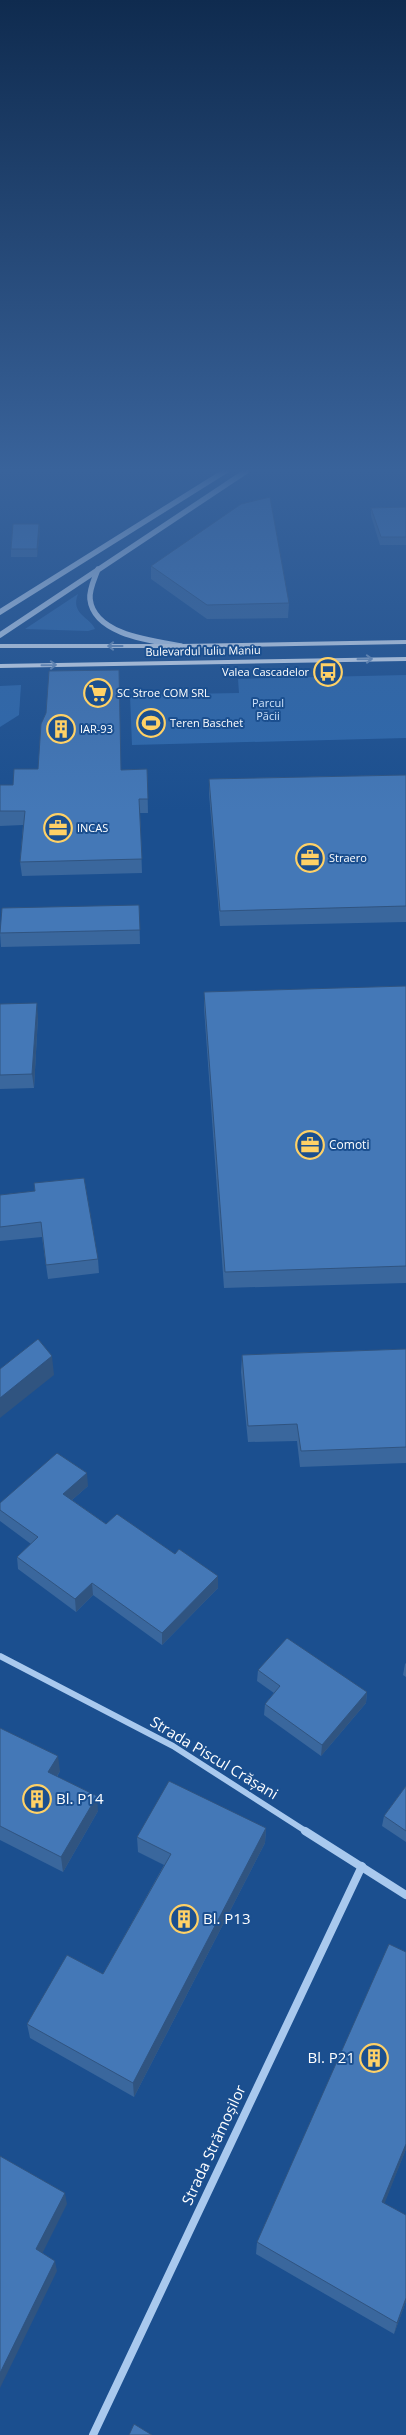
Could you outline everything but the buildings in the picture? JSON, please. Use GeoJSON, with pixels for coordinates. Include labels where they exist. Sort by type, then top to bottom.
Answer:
{"type":"FeatureCollection","features":[{"type":"Feature","properties":{"kind":"main road"},"geometry":{"type":"LineString","coordinates":[[0,612],[45,584]]}},
{"type":"Feature","properties":{"kind":"main road"},"geometry":{"type":"LineString","coordinates":[[0,635],[76,584]]}},
{"type":"Feature","properties":{"kind":"main road"},"geometry":{"type":"LineString","coordinates":[[94,584],[90,600],[95,614],[101,621],[122,632],[181,646]]}},
{"type":"Feature","properties":{"kind":"main road","name":"Bulevardul Iuliu Maniu"},"geometry":{"type":"LineString","coordinates":[[0,646],[181,646],[406,642]]}},
{"type":"Feature","properties":{"kind":"main road","name":"Bulevardul Iuliu Maniu"},"geometry":{"type":"LineString","coordinates":[[0,666],[406,659]]}},
{"type":"Feature","properties":{"kind":"street","name":"Strada Piscul Crășani"},"geometry":{"type":"LineString","coordinates":[[0,1656],[173,1746],[406,1895]]}},
{"type":"Feature","properties":{"kind":"street","name":"Strada Strămoșilor"},"geometry":{"type":"LineString","coordinates":[[92,2435],[362,1866]]}},
{"type":"Feature","properties":{"kind":"green space"},"geometry":{"type":"Polygon","coordinates":[[[78,594],[76,601],[79,611],[95,629],[88,631],[25,629],[78,594]]]}},
{"type":"Feature","properties":{"kind":"green space","name":"Parcul Păcii"},"geometry":{"type":"Polygon","coordinates":[[[406,675],[406,738],[132,745],[130,695],[239,693],[238,679],[406,675]]]}},
{"type":"Feature","properties":{"kind":"green space"},"geometry":{"type":"Polygon","coordinates":[[[21,685],[19,715],[0,727],[0,686],[21,685]]]}},
{"type":"Feature","properties":{"kind":"place","name":"Valea Cascadelor"},"geometry":{"type":"Point","coordinates":[328,672]}},
{"type":"Feature","properties":{"kind":"place","name":"SC Stroe COM SRL"},"geometry":{"type":"Point","coordinates":[98,693]}},
{"type":"Feature","properties":{"kind":"place","name":"Teren Baschet"},"geometry":{"type":"Point","coordinates":[151,723]}},
{"type":"Feature","properties":{"kind":"place","name":"IAR-93"},"geometry":{"type":"Point","coordinates":[61,729]}},
{"type":"Feature","properties":{"kind":"place","name":"INCAS"},"geometry":{"type":"Point","coordinates":[58,828]}},
{"type":"Feature","properties":{"kind":"place","name":"Straero"},"geometry":{"type":"Point","coordinates":[310,858]}},
{"type":"Feature","properties":{"kind":"place","name":"Comoti"},"geometry":{"type":"Point","coordinates":[310,1145]}},
{"type":"Feature","properties":{"kind":"place","name":"Bl. P14"},"geometry":{"type":"Point","coordinates":[37,1799]}},
{"type":"Feature","properties":{"kind":"place","name":"Bl. P13"},"geometry":{"type":"Point","coordinates":[184,1919]}},
{"type":"Feature","properties":{"kind":"place","name":"Bl. P21"},"geometry":{"type":"Point","coordinates":[374,2058]}}]}
